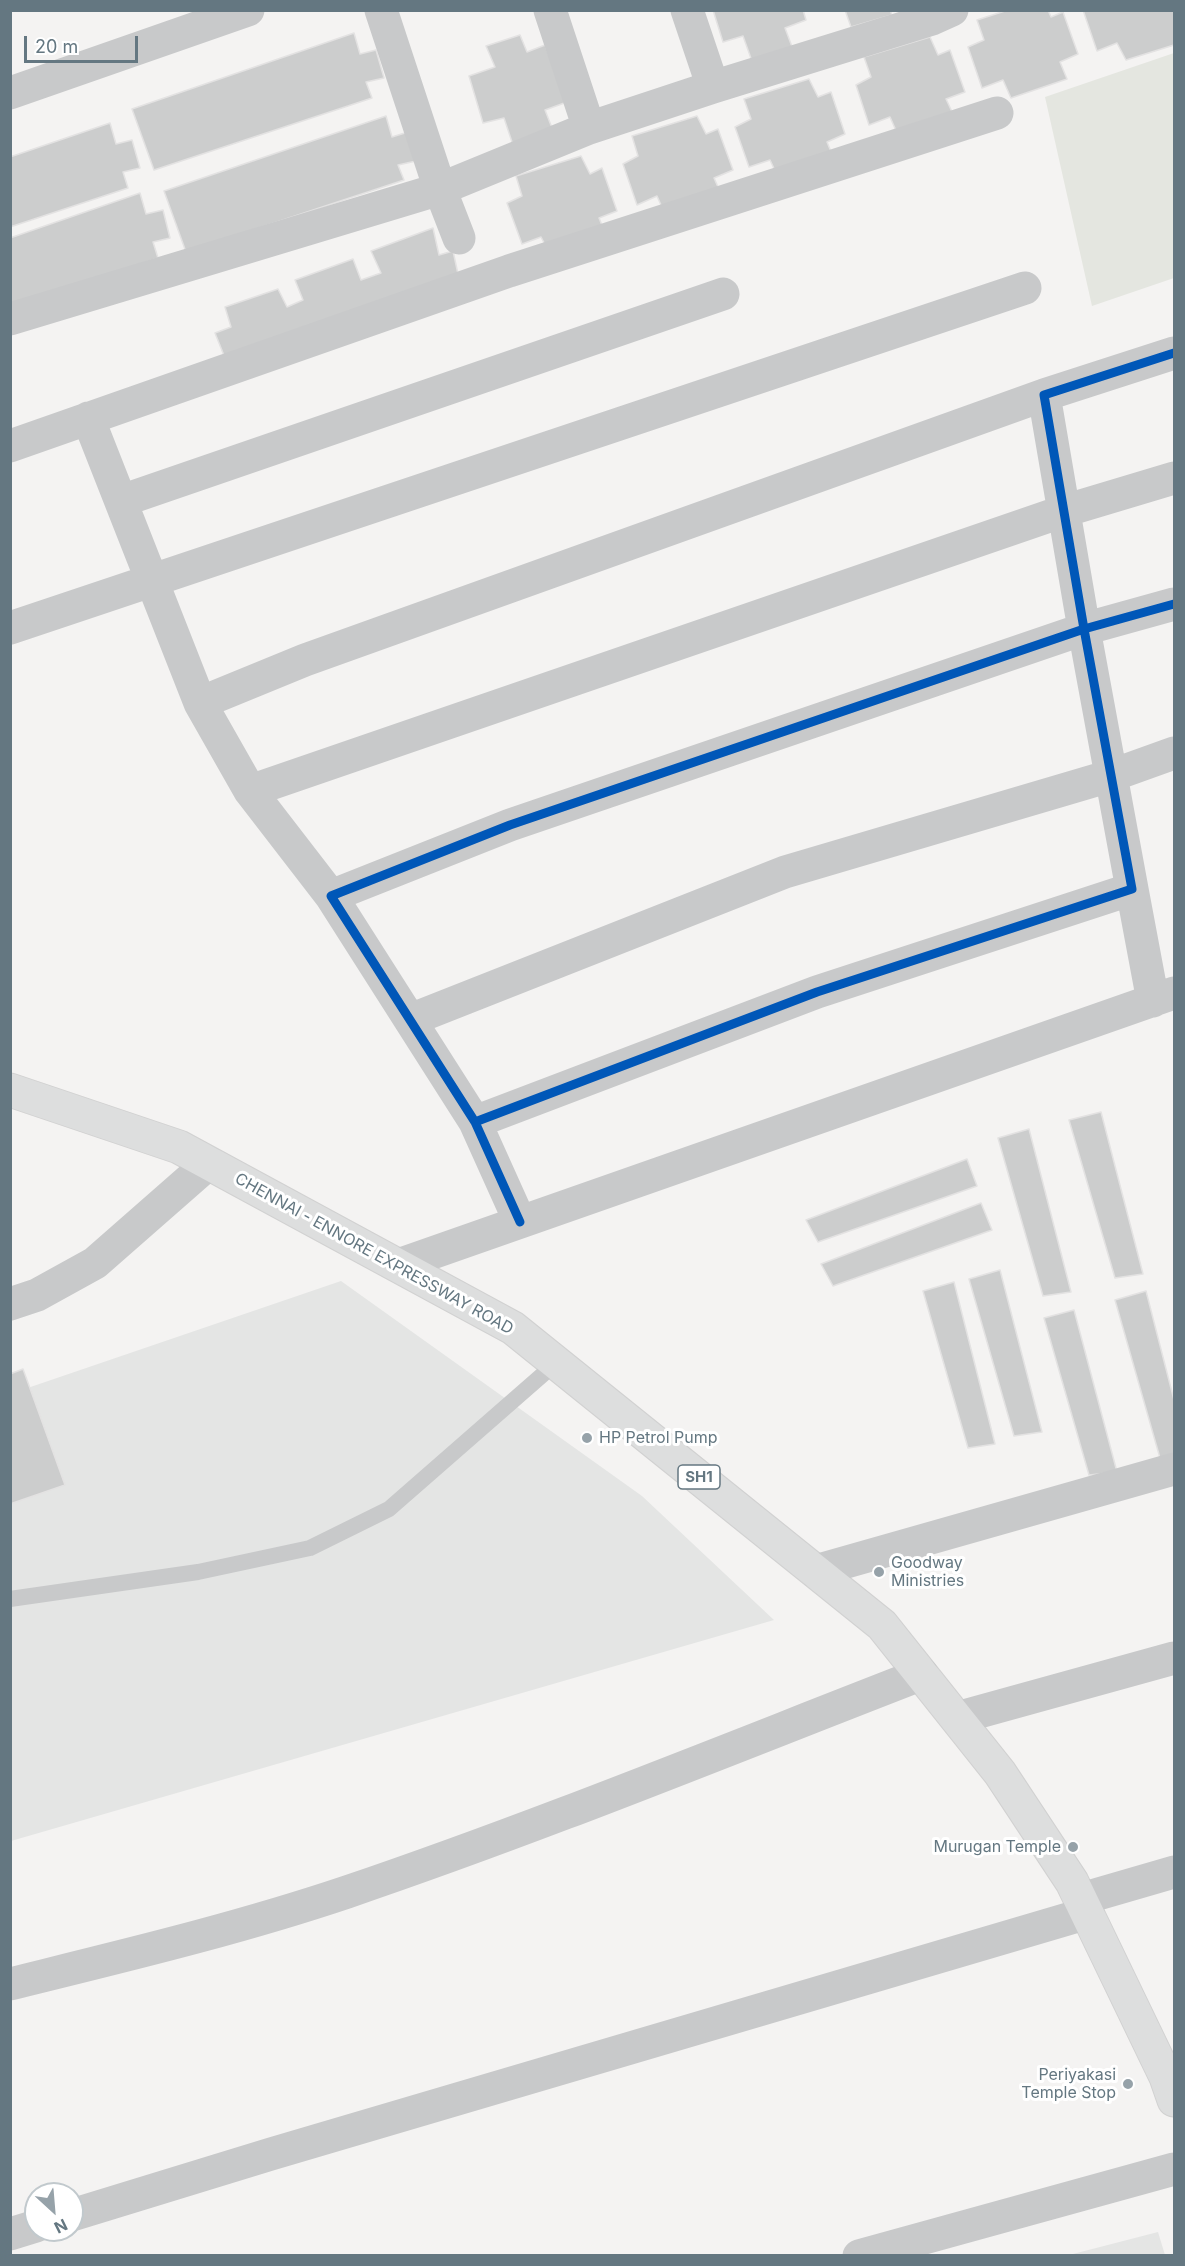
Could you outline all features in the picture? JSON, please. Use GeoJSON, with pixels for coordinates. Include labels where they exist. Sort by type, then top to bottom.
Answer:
{"type":"FeatureCollection","features":[{"type":"Feature","properties":{"kind":"main road","name":"CHENNAI - ENNORE EXPRESSWAY ROAD"},"geometry":{"type":"LineString","coordinates":[[10,1090],[179,1147],[513,1328],[882,1625],[1000,1773],[1072,1881],[1162,2067],[1174,2100]]}},
{"type":"Feature","properties":{"kind":"street"},"geometry":{"type":"LineString","coordinates":[[11,90],[168,24],[248,10]]}},
{"type":"Feature","properties":{"kind":"street"},"geometry":{"type":"LineString","coordinates":[[381,10],[440,189],[459,238]]}},
{"type":"Feature","properties":{"kind":"street"},"geometry":{"type":"LineString","coordinates":[[550,10],[589,128]]}},
{"type":"Feature","properties":{"kind":"street"},"geometry":{"type":"LineString","coordinates":[[687,10],[713,87]]}},
{"type":"Feature","properties":{"kind":"street"},"geometry":{"type":"LineString","coordinates":[[10,319],[440,189],[589,128],[937,13]]}},
{"type":"Feature","properties":{"kind":"street"},"geometry":{"type":"LineString","coordinates":[[10,446],[509,271],[997,113]]}},
{"type":"Feature","properties":{"kind":"street"},"geometry":{"type":"LineString","coordinates":[[10,628],[1025,288]]}},
{"type":"Feature","properties":{"kind":"street"},"geometry":{"type":"LineString","coordinates":[[121,501],[723,294]]}},
{"type":"Feature","properties":{"kind":"street"},"geometry":{"type":"LineString","coordinates":[[200,703],[305,660],[1044,395],[1174,353]]}},
{"type":"Feature","properties":{"kind":"street"},"geometry":{"type":"LineString","coordinates":[[398,1265],[1163,997],[1132,889],[1110,776],[1044,395]]}},
{"type":"Feature","properties":{"kind":"street"},"geometry":{"type":"LineString","coordinates":[[88,418],[200,703],[250,791],[331,896],[475,1122],[520,1222]]}},
{"type":"Feature","properties":{"kind":"street"},"geometry":{"type":"LineString","coordinates":[[250,791],[1064,511],[1174,478]]}},
{"type":"Feature","properties":{"kind":"street"},"geometry":{"type":"LineString","coordinates":[[331,896],[510,825],[1084,629],[1174,604]]}},
{"type":"Feature","properties":{"kind":"street"},"geometry":{"type":"LineString","coordinates":[[410,1020],[785,872],[1110,776],[1174,753]]}},
{"type":"Feature","properties":{"kind":"street"},"geometry":{"type":"LineString","coordinates":[[475,1122],[817,992],[1132,889]]}},
{"type":"Feature","properties":{"kind":"street"},"geometry":{"type":"LineString","coordinates":[[10,1304],[37,1295],[95,1263],[209,1163]]}},
{"type":"Feature","properties":{"kind":"street"},"geometry":{"type":"LineString","coordinates":[[814,1571],[1174,1469]]}},
{"type":"Feature","properties":{"kind":"street"},"geometry":{"type":"LineString","coordinates":[[957,1718],[1174,1658]]}},
{"type":"Feature","properties":{"kind":"street"},"geometry":{"type":"LineString","coordinates":[[10,1984],[177,1942],[345,1893],[536,1824],[922,1674]]}},
{"type":"Feature","properties":{"kind":"street"},"geometry":{"type":"LineString","coordinates":[[84,2211],[1084,1906],[1174,1872]]}},
{"type":"Feature","properties":{"kind":"street"},"geometry":{"type":"LineString","coordinates":[[859,2256],[1174,2169]]}},
{"type":"Feature","properties":{"kind":"lane"},"geometry":{"type":"LineString","coordinates":[[10,1599],[198,1572],[310,1548],[389,1509],[556,1363]]}},
{"type":"Feature","properties":{"kind":"shaded area"},"geometry":{"type":"Polygon","coordinates":[[[1174,53],[1174,278],[1092,306],[1045,97],[1174,53]]]}},
{"type":"Feature","properties":{"kind":"shaded area"},"geometry":{"type":"Polygon","coordinates":[[[341,1281],[642,1496],[774,1620],[11,1841],[10,1394],[341,1281]]]}},
{"type":"Feature","properties":{"kind":"shaded area"},"geometry":{"type":"Polygon","coordinates":[[[1158,2232],[1165,2255],[1069,2255],[1158,2232]]]}},
{"type":"Feature","properties":{"kind":"building"},"geometry":{"type":"Polygon","coordinates":[[[713,10],[803,10],[806,20],[785,28],[794,52],[753,64],[743,36],[723,42],[713,10]]]}},
{"type":"Feature","properties":{"kind":"building"},"geometry":{"type":"Polygon","coordinates":[[[845,10],[890,10],[892,15],[851,27],[845,10]]]}},
{"type":"Feature","properties":{"kind":"building"},"geometry":{"type":"Polygon","coordinates":[[[1008,10],[1048,10],[1051,17],[1063,12],[1078,54],[1060,62],[1067,79],[1011,98],[1003,80],[982,88],[968,47],[984,40],[977,20],[1008,10]]]}},
{"type":"Feature","properties":{"kind":"building"},"geometry":{"type":"Polygon","coordinates":[[[1083,10],[1174,10],[1174,45],[1126,60],[1117,43],[1097,51],[1083,10]]]}},
{"type":"Feature","properties":{"kind":"building"},"geometry":{"type":"Polygon","coordinates":[[[354,33],[360,54],[376,50],[384,78],[366,82],[372,98],[154,170],[132,109],[354,33]]]}},
{"type":"Feature","properties":{"kind":"building"},"geometry":{"type":"Polygon","coordinates":[[[520,35],[527,52],[545,45],[567,102],[545,110],[554,133],[513,145],[504,118],[483,123],[469,76],[495,67],[486,46],[520,35]]]}},
{"type":"Feature","properties":{"kind":"building"},"geometry":{"type":"Polygon","coordinates":[[[930,37],[938,55],[950,50],[965,92],[946,99],[954,116],[898,135],[890,117],[869,125],[856,85],[871,77],[864,57],[930,37]]]}},
{"type":"Feature","properties":{"kind":"building"},"geometry":{"type":"Polygon","coordinates":[[[809,79],[818,97],[831,92],[845,134],[827,142],[834,159],[778,177],[770,160],[749,167],[735,127],[751,119],[744,99],[809,79]]]}},
{"type":"Feature","properties":{"kind":"building"},"geometry":{"type":"Polygon","coordinates":[[[386,116],[392,137],[408,132],[416,161],[398,165],[404,180],[186,252],[164,191],[386,116]]]}},
{"type":"Feature","properties":{"kind":"building"},"geometry":{"type":"Polygon","coordinates":[[[697,116],[706,134],[718,129],[733,170],[714,178],[722,196],[665,214],[657,196],[637,205],[623,164],[638,156],[632,136],[697,116]]]}},
{"type":"Feature","properties":{"kind":"building"},"geometry":{"type":"Polygon","coordinates":[[[110,123],[116,144],[132,140],[140,168],[123,172],[128,188],[10,227],[10,157],[110,123]]]}},
{"type":"Feature","properties":{"kind":"building"},"geometry":{"type":"Polygon","coordinates":[[[581,156],[590,174],[602,168],[617,211],[599,218],[606,235],[550,254],[541,237],[522,244],[507,203],[522,196],[516,176],[581,156]]]}},
{"type":"Feature","properties":{"kind":"building"},"geometry":{"type":"Polygon","coordinates":[[[140,193],[146,214],[163,210],[170,238],[153,242],[158,258],[10,307],[10,238],[140,193]]]}},
{"type":"Feature","properties":{"kind":"building"},"geometry":{"type":"Polygon","coordinates":[[[433,228],[439,255],[453,251],[458,274],[225,358],[215,333],[231,327],[225,307],[278,289],[287,307],[303,300],[295,280],[353,259],[361,280],[381,273],[371,251],[433,228]]]}},
{"type":"Feature","properties":{"kind":"building"},"geometry":{"type":"Polygon","coordinates":[[[1101,1112],[1143,1274],[1115,1278],[1069,1120],[1101,1112]]]}},
{"type":"Feature","properties":{"kind":"building"},"geometry":{"type":"Polygon","coordinates":[[[1029,1129],[1071,1292],[1043,1296],[998,1138],[1029,1129]]]}},
{"type":"Feature","properties":{"kind":"building"},"geometry":{"type":"Polygon","coordinates":[[[967,1159],[977,1186],[818,1242],[806,1220],[967,1159]]]}},
{"type":"Feature","properties":{"kind":"building"},"geometry":{"type":"Polygon","coordinates":[[[981,1203],[992,1230],[833,1286],[821,1264],[981,1203]]]}},
{"type":"Feature","properties":{"kind":"building"},"geometry":{"type":"Polygon","coordinates":[[[1000,1270],[1042,1432],[1014,1436],[969,1279],[1000,1270]]]}},
{"type":"Feature","properties":{"kind":"building"},"geometry":{"type":"Polygon","coordinates":[[[954,1282],[995,1444],[968,1448],[923,1291],[954,1282]]]}},
{"type":"Feature","properties":{"kind":"building"},"geometry":{"type":"Polygon","coordinates":[[[1146,1291],[1174,1400],[1174,1456],[1160,1458],[1115,1300],[1146,1291]]]}},
{"type":"Feature","properties":{"kind":"building"},"geometry":{"type":"Polygon","coordinates":[[[1074,1310],[1117,1472],[1089,1475],[1044,1318],[1074,1310]]]}},
{"type":"Feature","properties":{"kind":"building"},"geometry":{"type":"Polygon","coordinates":[[[23,1369],[65,1485],[10,1504],[10,1374],[23,1369]]]}},
{"type":"Feature","properties":{"kind":"cycle path"},"geometry":{"type":"LineString","coordinates":[[475,1122],[817,992],[1132,889],[1044,395],[1174,353]]}},
{"type":"Feature","properties":{"kind":"cycle path"},"geometry":{"type":"LineString","coordinates":[[520,1222],[475,1122],[331,896],[510,825],[1084,629],[1174,604]]}},
{"type":"Feature","properties":{"kind":"place","name":"HP Petrol Pump"},"geometry":{"type":"Point","coordinates":[587,1438]}},
{"type":"Feature","properties":{"kind":"place","name":"Goodway Ministries"},"geometry":{"type":"Point","coordinates":[879,1572]}},
{"type":"Feature","properties":{"kind":"place","name":"Murugan Temple"},"geometry":{"type":"Point","coordinates":[1073,1847]}},
{"type":"Feature","properties":{"kind":"place","name":"Periyakasi Temple Stop"},"geometry":{"type":"Point","coordinates":[1128,2084]}}]}
